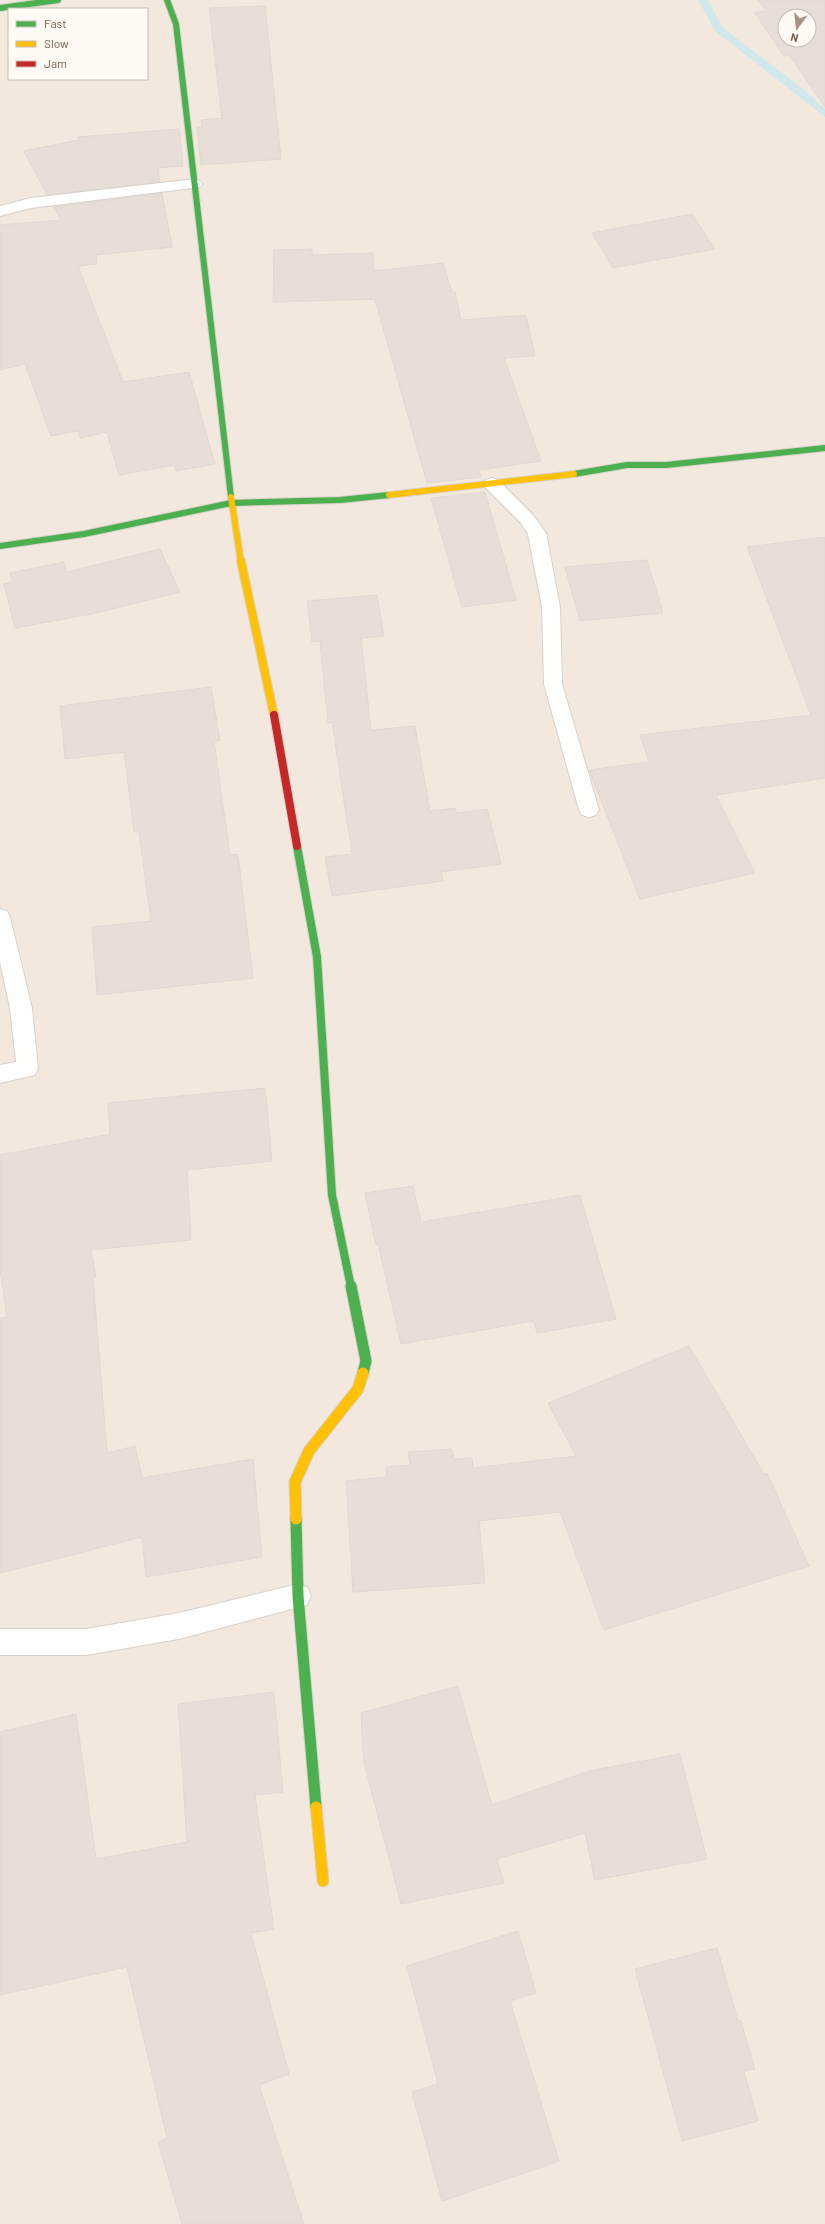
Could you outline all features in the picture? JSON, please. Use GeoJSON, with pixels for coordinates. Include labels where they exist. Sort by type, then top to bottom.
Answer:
{"type":"FeatureCollection","features":[{"type":"Feature","properties":{"kind":"street"},"geometry":{"type":"LineString","coordinates":[[0,8],[58,0]]}},
{"type":"Feature","properties":{"kind":"street"},"geometry":{"type":"LineString","coordinates":[[167,0],[176,24],[236,542],[267,674],[317,957],[332,1195],[366,1361],[358,1389],[309,1451],[296,1482],[298,1596],[323,1881]]}},
{"type":"Feature","properties":{"kind":"street"},"geometry":{"type":"LineString","coordinates":[[0,211],[31,203],[195,184]]}},
{"type":"Feature","properties":{"kind":"street"},"geometry":{"type":"LineString","coordinates":[[0,546],[84,534],[232,503],[340,500],[566,476],[627,465],[666,465],[825,448]]}},
{"type":"Feature","properties":{"kind":"street"},"geometry":{"type":"LineString","coordinates":[[492,484],[527,518],[536,533],[551,607],[553,684],[589,810]]}},
{"type":"Feature","properties":{"kind":"street"},"geometry":{"type":"LineString","coordinates":[[0,917],[21,1008],[27,1069],[0,1074]]}},
{"type":"Feature","properties":{"kind":"street"},"geometry":{"type":"LineString","coordinates":[[0,1642],[94,1640],[179,1626],[298,1596]]}},
{"type":"Feature","properties":{"kind":"shaded area"},"geometry":{"type":"Polygon","coordinates":[[[0,0],[825,0],[825,2224],[0,2224],[0,0]]]}},
{"type":"Feature","properties":{"kind":"building"},"geometry":{"type":"Polygon","coordinates":[[[758,0],[825,0],[825,107],[789,55],[784,56],[779,48],[817,48],[817,8],[777,8],[777,46],[755,13],[767,11],[758,0]]]}},
{"type":"Feature","properties":{"kind":"building"},"geometry":{"type":"Polygon","coordinates":[[[265,6],[281,159],[201,165],[197,127],[202,127],[201,120],[222,118],[209,8],[265,6]]]}},
{"type":"Feature","properties":{"kind":"building"},"geometry":{"type":"Polygon","coordinates":[[[179,129],[183,166],[158,168],[160,182],[47,195],[24,151],[79,140],[78,137],[179,129]]]}},
{"type":"Feature","properties":{"kind":"building"},"geometry":{"type":"Polygon","coordinates":[[[162,193],[172,247],[96,255],[97,264],[78,266],[123,382],[189,372],[215,464],[176,471],[174,465],[119,475],[107,432],[80,438],[78,431],[51,436],[25,364],[0,370],[0,225],[61,220],[54,207],[162,193]]]}},
{"type":"Feature","properties":{"kind":"building"},"geometry":{"type":"Polygon","coordinates":[[[692,214],[715,249],[613,268],[592,233],[692,214]]]}},
{"type":"Feature","properties":{"kind":"building"},"geometry":{"type":"Polygon","coordinates":[[[312,249],[312,255],[373,253],[374,271],[443,263],[452,292],[455,292],[461,320],[526,315],[535,356],[504,358],[541,461],[479,470],[481,477],[427,483],[375,299],[273,302],[274,250],[312,249]]]}},
{"type":"Feature","properties":{"kind":"building"},"geometry":{"type":"Polygon","coordinates":[[[485,492],[516,600],[462,607],[431,498],[485,492]]]}},
{"type":"Feature","properties":{"kind":"building"},"geometry":{"type":"Polygon","coordinates":[[[825,537],[825,778],[716,795],[755,873],[640,899],[589,770],[649,762],[640,735],[811,715],[747,547],[825,537]]]}},
{"type":"Feature","properties":{"kind":"building"},"geometry":{"type":"Polygon","coordinates":[[[160,549],[180,592],[91,614],[15,628],[4,584],[13,582],[10,573],[64,562],[67,572],[160,549]]]}},
{"type":"Feature","properties":{"kind":"building"},"geometry":{"type":"Polygon","coordinates":[[[647,560],[663,613],[580,621],[565,567],[647,560]]]}},
{"type":"Feature","properties":{"kind":"building"},"geometry":{"type":"Polygon","coordinates":[[[377,595],[384,636],[361,638],[371,730],[415,726],[430,811],[455,808],[457,813],[487,809],[501,864],[441,872],[443,881],[332,896],[325,857],[352,854],[332,722],[328,723],[320,641],[312,642],[307,601],[377,595]]]}},
{"type":"Feature","properties":{"kind":"building"},"geometry":{"type":"Polygon","coordinates":[[[211,687],[220,740],[214,741],[230,855],[238,854],[253,978],[97,995],[92,927],[151,921],[139,832],[134,832],[124,752],[65,759],[60,706],[211,687]]]}},
{"type":"Feature","properties":{"kind":"building"},"geometry":{"type":"Polygon","coordinates":[[[265,1088],[272,1161],[187,1170],[191,1240],[91,1250],[96,1277],[93,1278],[107,1453],[135,1446],[142,1478],[253,1459],[262,1557],[146,1577],[142,1537],[0,1573],[0,1318],[7,1317],[0,1269],[0,1155],[110,1134],[108,1103],[265,1088]]]}},
{"type":"Feature","properties":{"kind":"building"},"geometry":{"type":"Polygon","coordinates":[[[413,1186],[421,1222],[580,1195],[616,1319],[537,1333],[534,1321],[401,1344],[378,1244],[376,1245],[365,1193],[413,1186]]]}},
{"type":"Feature","properties":{"kind":"building"},"geometry":{"type":"Polygon","coordinates":[[[689,1346],[764,1474],[767,1473],[809,1566],[604,1630],[560,1512],[479,1521],[485,1583],[353,1592],[346,1481],[386,1477],[386,1467],[410,1465],[408,1452],[452,1449],[454,1459],[472,1458],[473,1468],[576,1456],[548,1403],[689,1346]]]}},
{"type":"Feature","properties":{"kind":"building"},"geometry":{"type":"Polygon","coordinates":[[[458,1686],[492,1805],[589,1771],[680,1754],[707,1859],[595,1880],[585,1833],[497,1859],[504,1883],[401,1904],[364,1763],[361,1713],[458,1686]]]}},
{"type":"Feature","properties":{"kind":"building"},"geometry":{"type":"Polygon","coordinates":[[[274,1692],[283,1792],[255,1795],[274,1929],[251,1933],[289,2074],[259,2085],[304,2224],[182,2224],[158,2142],[167,2138],[127,1967],[0,1995],[0,1732],[76,1714],[96,1859],[187,1842],[178,1704],[274,1692]]]}},
{"type":"Feature","properties":{"kind":"building"},"geometry":{"type":"Polygon","coordinates":[[[518,1931],[536,1993],[510,2001],[559,2161],[442,2201],[412,2092],[438,2084],[407,1966],[518,1931]]]}},
{"type":"Feature","properties":{"kind":"building"},"geometry":{"type":"Polygon","coordinates":[[[717,1948],[738,2021],[741,2021],[755,2069],[744,2071],[758,2121],[682,2141],[635,1969],[717,1948]]]}},
{"type":"Feature","properties":{"kind":"waterway"},"geometry":{"type":"LineString","coordinates":[[703,0],[718,29],[799,91],[825,114]]}},
{"type":"Feature","properties":{"kind":"traffic: fast"},"geometry":{"type":"LineString","coordinates":[[0,8],[58,0]]}},
{"type":"Feature","properties":{"kind":"traffic: fast"},"geometry":{"type":"LineString","coordinates":[[167,0],[176,24],[231,497]]}},
{"type":"Feature","properties":{"kind":"traffic: fast"},"geometry":{"type":"LineString","coordinates":[[574,474],[627,465],[666,465],[825,448]]}},
{"type":"Feature","properties":{"kind":"traffic: fast"},"geometry":{"type":"LineString","coordinates":[[0,546],[84,534],[231,503],[340,500],[389,495]]}},
{"type":"Feature","properties":{"kind":"traffic: fast"},"geometry":{"type":"LineString","coordinates":[[297,846],[317,957],[332,1195],[366,1361],[363,1373]]}},
{"type":"Feature","properties":{"kind":"traffic: fast"},"geometry":{"type":"LineString","coordinates":[[296,1519],[298,1596],[316,1807]]}},
{"type":"Feature","properties":{"kind":"traffic: slow"},"geometry":{"type":"LineString","coordinates":[[389,495],[574,474]]}},
{"type":"Feature","properties":{"kind":"traffic: slow"},"geometry":{"type":"LineString","coordinates":[[231,497],[239,552],[274,715]]}},
{"type":"Feature","properties":{"kind":"traffic: slow"},"geometry":{"type":"LineString","coordinates":[[296,1519],[295,1482],[309,1451],[358,1389],[363,1373]]}},
{"type":"Feature","properties":{"kind":"traffic: slow"},"geometry":{"type":"LineString","coordinates":[[316,1807],[323,1881]]}},
{"type":"Feature","properties":{"kind":"traffic: jam"},"geometry":{"type":"LineString","coordinates":[[274,715],[297,846]]}}]}
